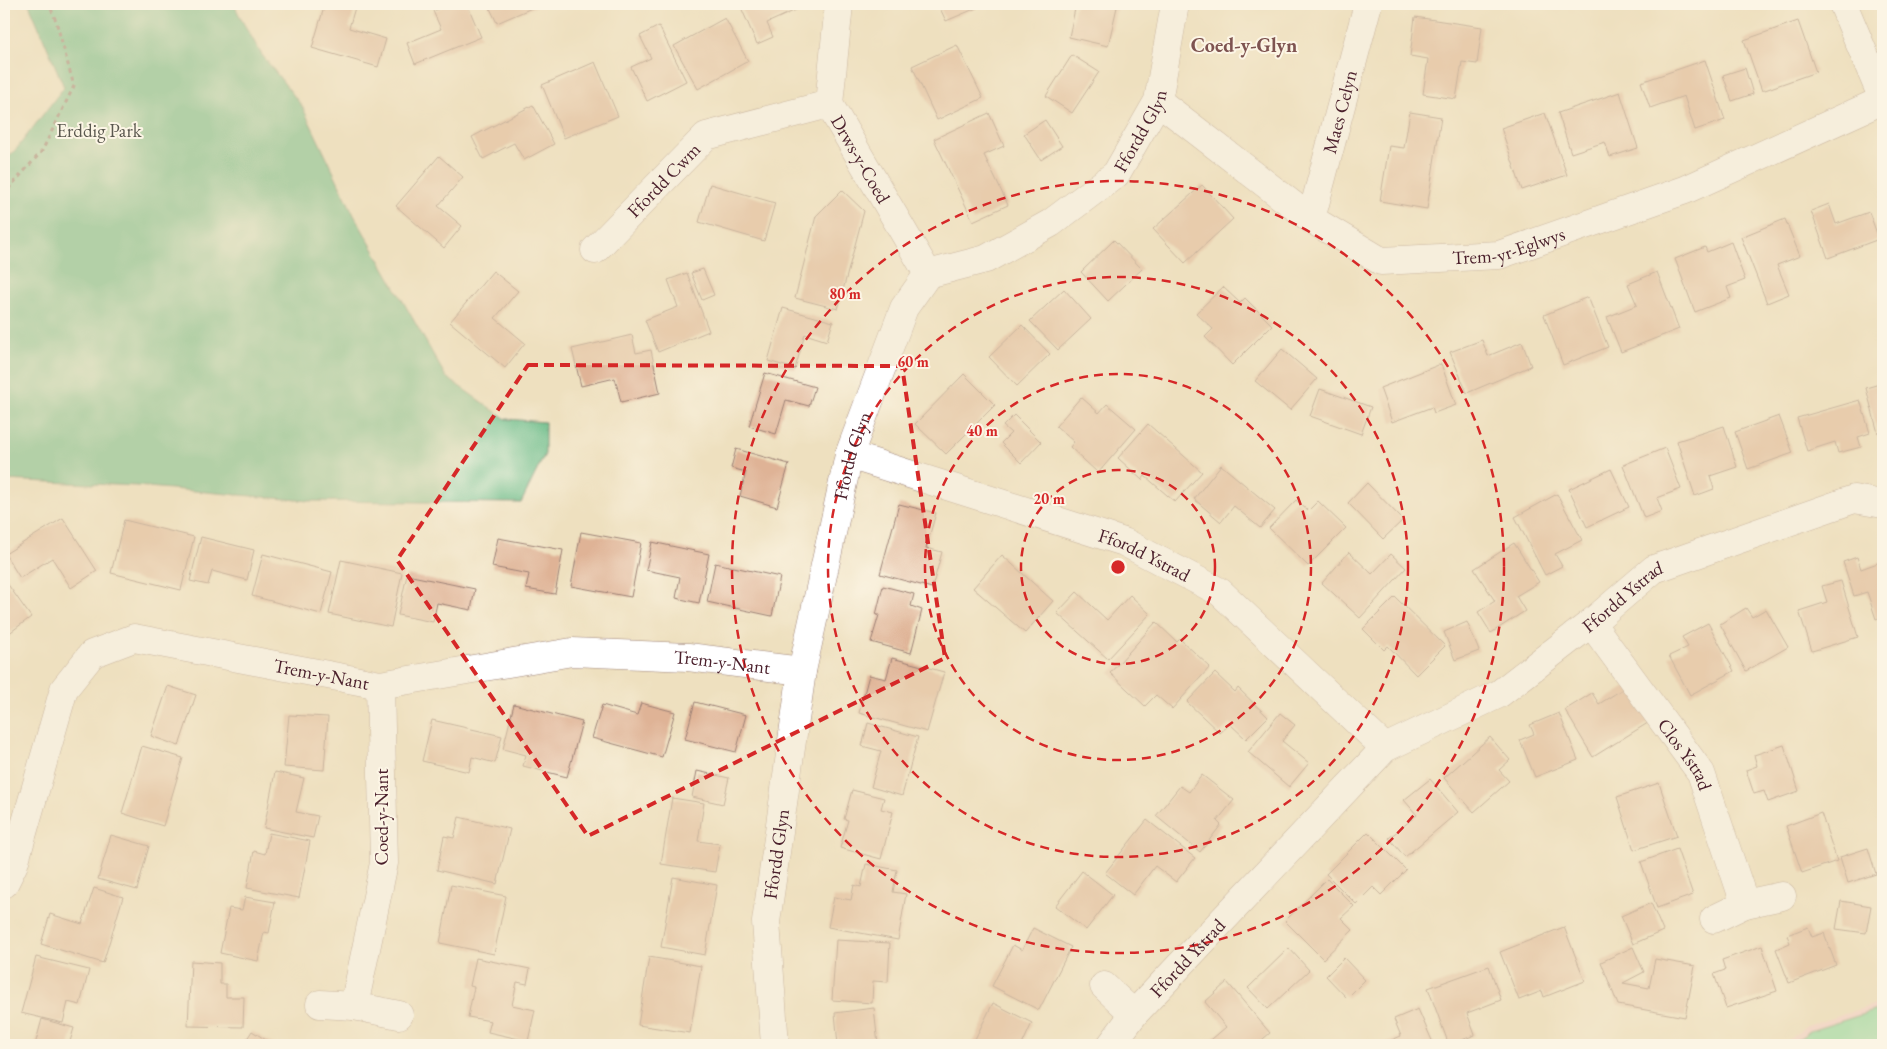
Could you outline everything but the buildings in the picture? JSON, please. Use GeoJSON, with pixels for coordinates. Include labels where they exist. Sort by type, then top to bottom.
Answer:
{"type":"FeatureCollection","features":[{"type":"Feature","properties":{"kind":"street","name":"Drws-y-Coed"},"geometry":{"type":"LineString","coordinates":[[839,4],[829,104],[928,274]]}},
{"type":"Feature","properties":{"kind":"street","name":"Ffordd Glyn"},"geometry":{"type":"LineString","coordinates":[[776,1045],[766,922],[802,671],[849,455],[904,308],[928,274],[986,259],[1051,223],[1116,174],[1158,101],[1175,4]]}},
{"type":"Feature","properties":{"kind":"street","name":"Maes Celyn"},"geometry":{"type":"LineString","coordinates":[[1311,219],[1368,4]]}},
{"type":"Feature","properties":{"kind":"street"},"geometry":{"type":"LineString","coordinates":[[1843,4],[1883,100]]}},
{"type":"Feature","properties":{"kind":"street","name":"Trem-yr-Eglwys"},"geometry":{"type":"LineString","coordinates":[[1158,101],[1311,219],[1381,261],[1499,255],[1685,190],[1883,100]]}},
{"type":"Feature","properties":{"kind":"street","name":"Ffordd Cwm"},"geometry":{"type":"LineString","coordinates":[[595,250],[706,136],[829,104]]}},
{"type":"Feature","properties":{"kind":"street","name":"Ffordd Ystrad"},"geometry":{"type":"LineString","coordinates":[[849,455],[1124,542],[1220,592],[1385,748]]}},
{"type":"Feature","properties":{"kind":"street","name":"Ffordd Ystrad"},"geometry":{"type":"LineString","coordinates":[[1110,1045],[1134,1014],[1385,748],[1498,694],[1591,623],[1654,569],[1854,499],[1883,504]]}},
{"type":"Feature","properties":{"kind":"street","name":"Clos Ystrad"},"geometry":{"type":"LineString","coordinates":[[1591,623],[1701,773],[1745,904]]}},
{"type":"Feature","properties":{"kind":"street","name":"Trem-y-Nant"},"geometry":{"type":"LineString","coordinates":[[7,868],[64,689],[92,654],[134,638],[380,685],[572,652],[688,657],[802,671]]}},
{"type":"Feature","properties":{"kind":"street","name":"Coed-y-Nant"},"geometry":{"type":"LineString","coordinates":[[354,1006],[384,863],[380,685]]}},
{"type":"Feature","properties":{"kind":"street"},"geometry":{"type":"LineString","coordinates":[[1714,918],[1745,904],[1782,896]]}},
{"type":"Feature","properties":{"kind":"street"},"geometry":{"type":"LineString","coordinates":[[1104,986],[1134,1014]]}},
{"type":"Feature","properties":{"kind":"street"},"geometry":{"type":"LineString","coordinates":[[320,1004],[354,1006],[399,1015]]}},
{"type":"Feature","properties":{"kind":"path"},"geometry":{"type":"LineString","coordinates":[[4,196],[42,151],[74,86],[56,21],[48,4]]}},
{"type":"Feature","properties":{"kind":"highlighted area"},"geometry":{"type":"Polygon","coordinates":[[[528,365],[902,366],[945,658],[588,836],[397,560],[528,365]]]}},
{"type":"Feature","properties":{"kind":"shaded area"},"geometry":{"type":"Polygon","coordinates":[[[1883,1002],[1883,1045],[1781,1045],[1807,1026],[1883,1002]]]}},
{"type":"Feature","properties":{"kind":"green space","name":"Erddig Park"},"geometry":{"type":"Polygon","coordinates":[[[29,4],[234,4],[262,55],[302,106],[354,215],[446,377],[506,419],[545,422],[545,454],[521,503],[309,501],[136,486],[4,480],[4,162],[18,147],[64,87],[29,4]]]}},
{"type":"Feature","properties":{"kind":"green space"},"geometry":{"type":"Polygon","coordinates":[[[1883,1008],[1883,1045],[1790,1045],[1810,1031],[1883,1008]]]}},
{"type":"Feature","properties":{"kind":"district","name":"Coed-y-Glyn"},"geometry":{"type":"Point","coordinates":[1244,45]}}]}
